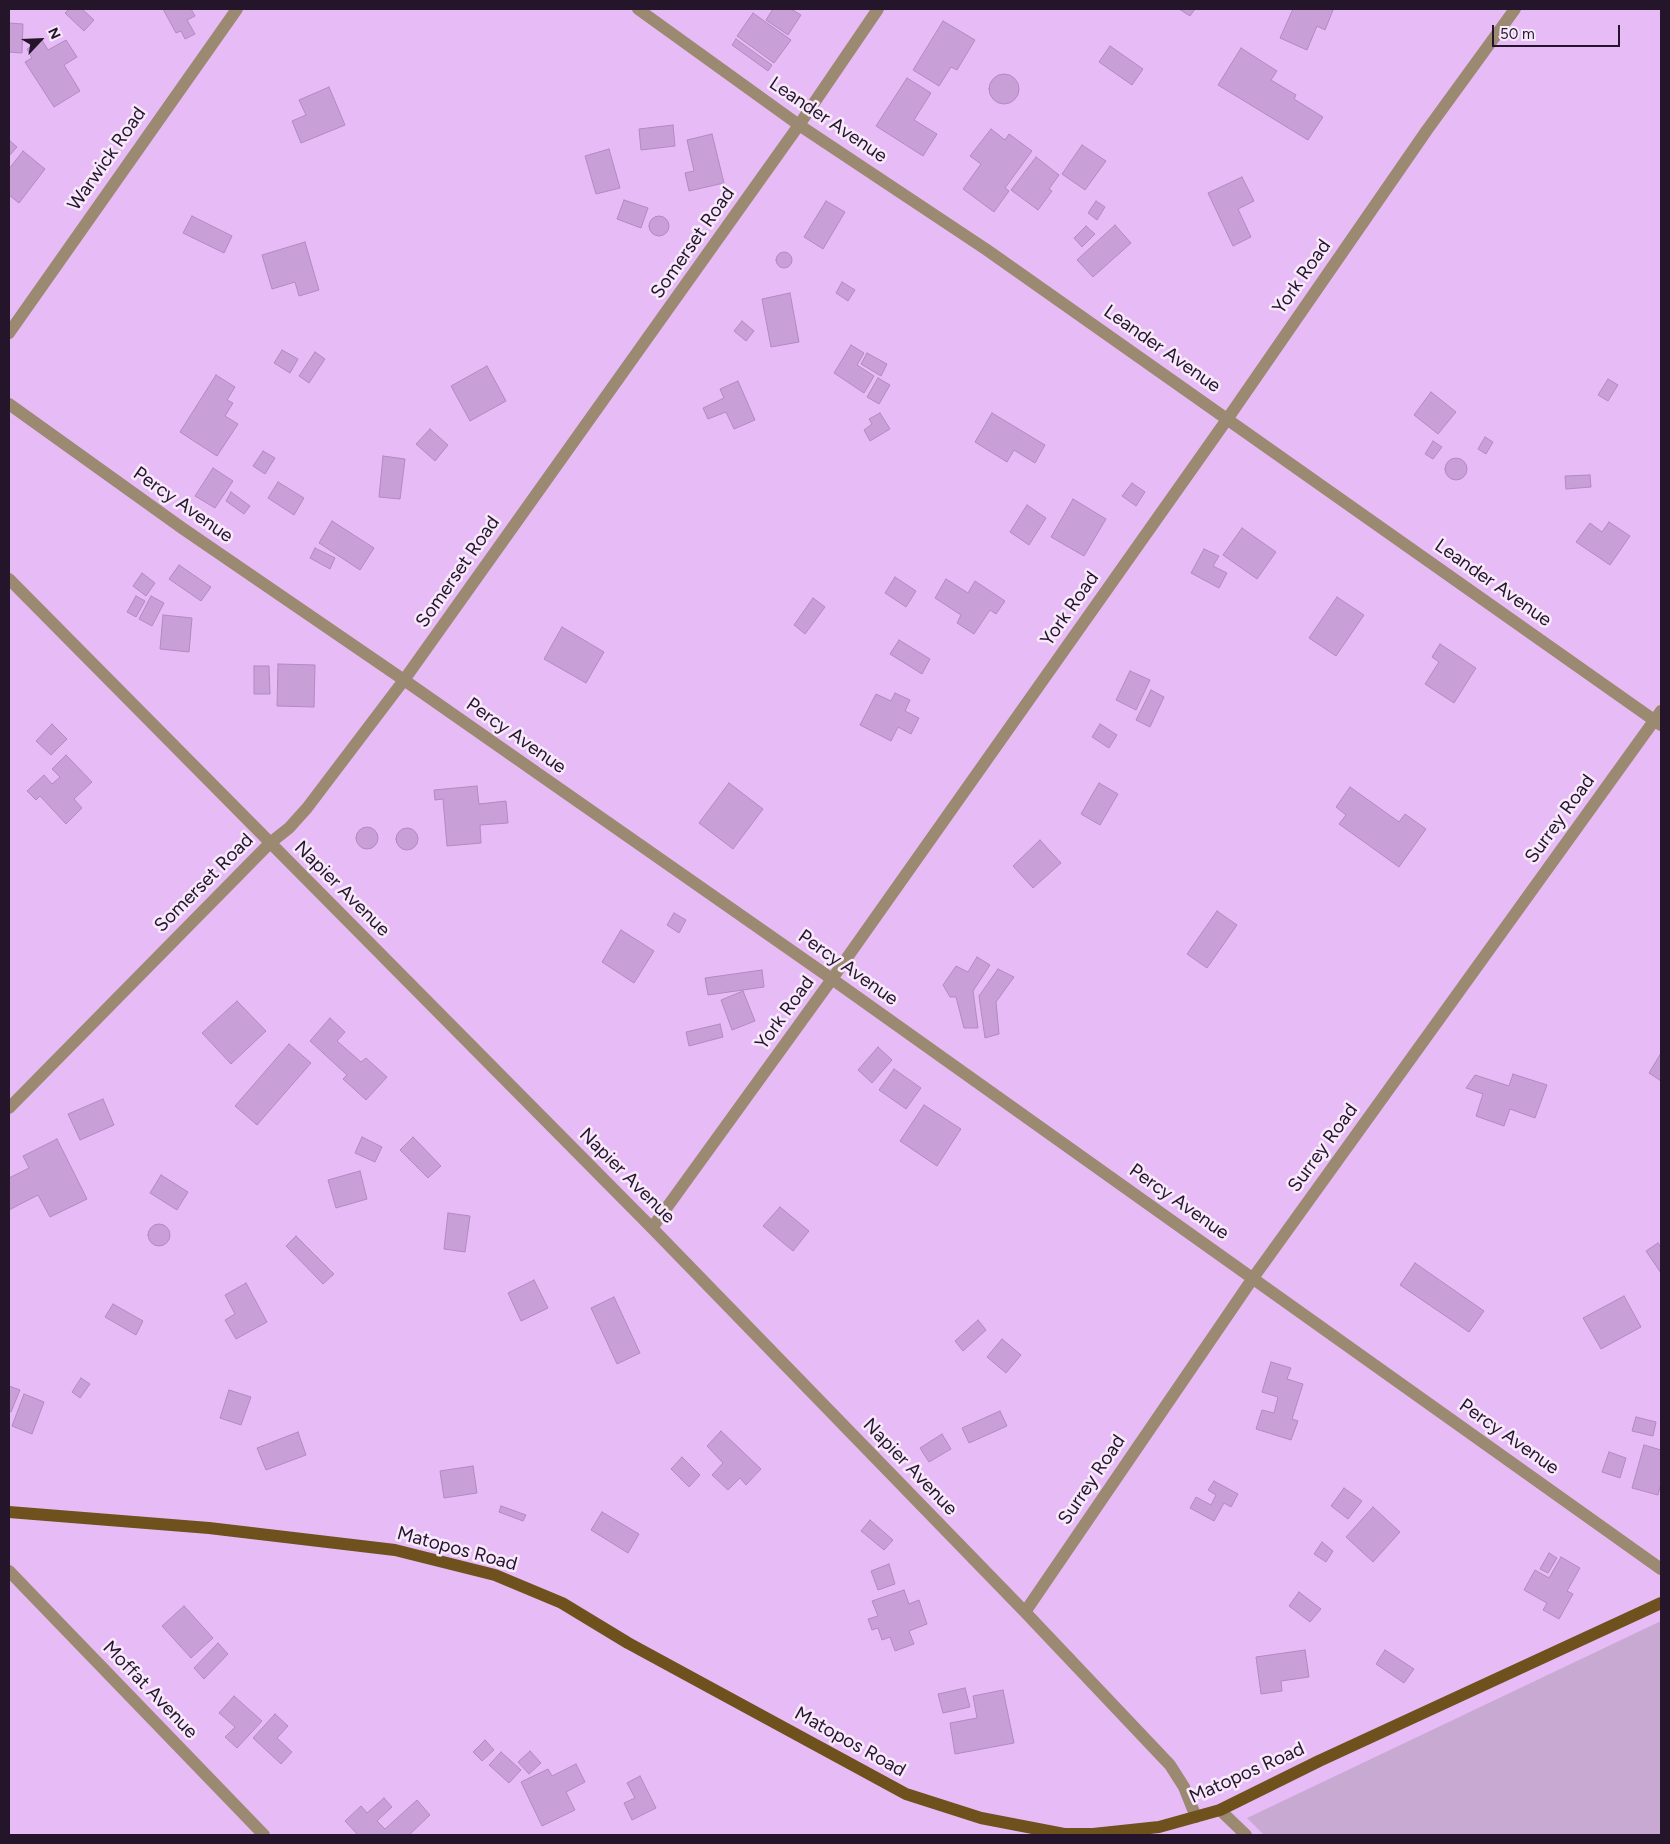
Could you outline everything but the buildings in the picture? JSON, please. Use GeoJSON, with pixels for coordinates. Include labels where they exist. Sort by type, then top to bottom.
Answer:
{"type":"FeatureCollection","features":[{"type":"Feature","properties":{"kind":"main road","name":"Matopos Road"},"geometry":{"type":"LineString","coordinates":[[9,1512],[209,1528],[395,1550],[495,1575],[562,1603],[628,1643],[906,1794],[981,1818],[1064,1834],[1101,1833],[1159,1827],[1220,1810],[1328,1757],[1661,1602]]}},
{"type":"Feature","properties":{"kind":"main road"},"geometry":{"type":"LineString","coordinates":[[1145,1835],[1159,1827]]}},
{"type":"Feature","properties":{"kind":"street","name":"Warwick Road"},"geometry":{"type":"LineString","coordinates":[[9,333],[236,9]]}},
{"type":"Feature","properties":{"kind":"street","name":"Leander Avenue"},"geometry":{"type":"LineString","coordinates":[[638,9],[799,125],[987,250],[1659,719]]}},
{"type":"Feature","properties":{"kind":"street","name":"Somerset Road"},"geometry":{"type":"LineString","coordinates":[[9,1108],[270,843],[289,828],[307,808],[404,680],[799,125],[878,9]]}},
{"type":"Feature","properties":{"kind":"street","name":"York Road"},"geometry":{"type":"LineString","coordinates":[[652,1228],[832,979],[1228,418],[1422,138],[1515,9]]}},
{"type":"Feature","properties":{"kind":"street","name":"Percy Avenue"},"geometry":{"type":"LineString","coordinates":[[9,404],[182,528],[404,680],[832,979],[1661,1569]]}},
{"type":"Feature","properties":{"kind":"street","name":"Napier Avenue"},"geometry":{"type":"LineString","coordinates":[[9,579],[652,1228],[1025,1612],[1170,1766],[1184,1787],[1196,1818]]}},
{"type":"Feature","properties":{"kind":"street","name":"Surrey Road"},"geometry":{"type":"LineString","coordinates":[[1025,1612],[1253,1278],[1659,719]]}},
{"type":"Feature","properties":{"kind":"street","name":"Moffat Avenue"},"geometry":{"type":"LineString","coordinates":[[9,1571],[264,1835]]}},
{"type":"Feature","properties":{"kind":"street"},"geometry":{"type":"LineString","coordinates":[[1220,1810],[1246,1835]]}},
{"type":"Feature","properties":{"kind":"shaded area"},"geometry":{"type":"Polygon","coordinates":[[[1661,1621],[1661,1835],[1264,1835],[1247,1818],[1661,1621]]]}}]}
